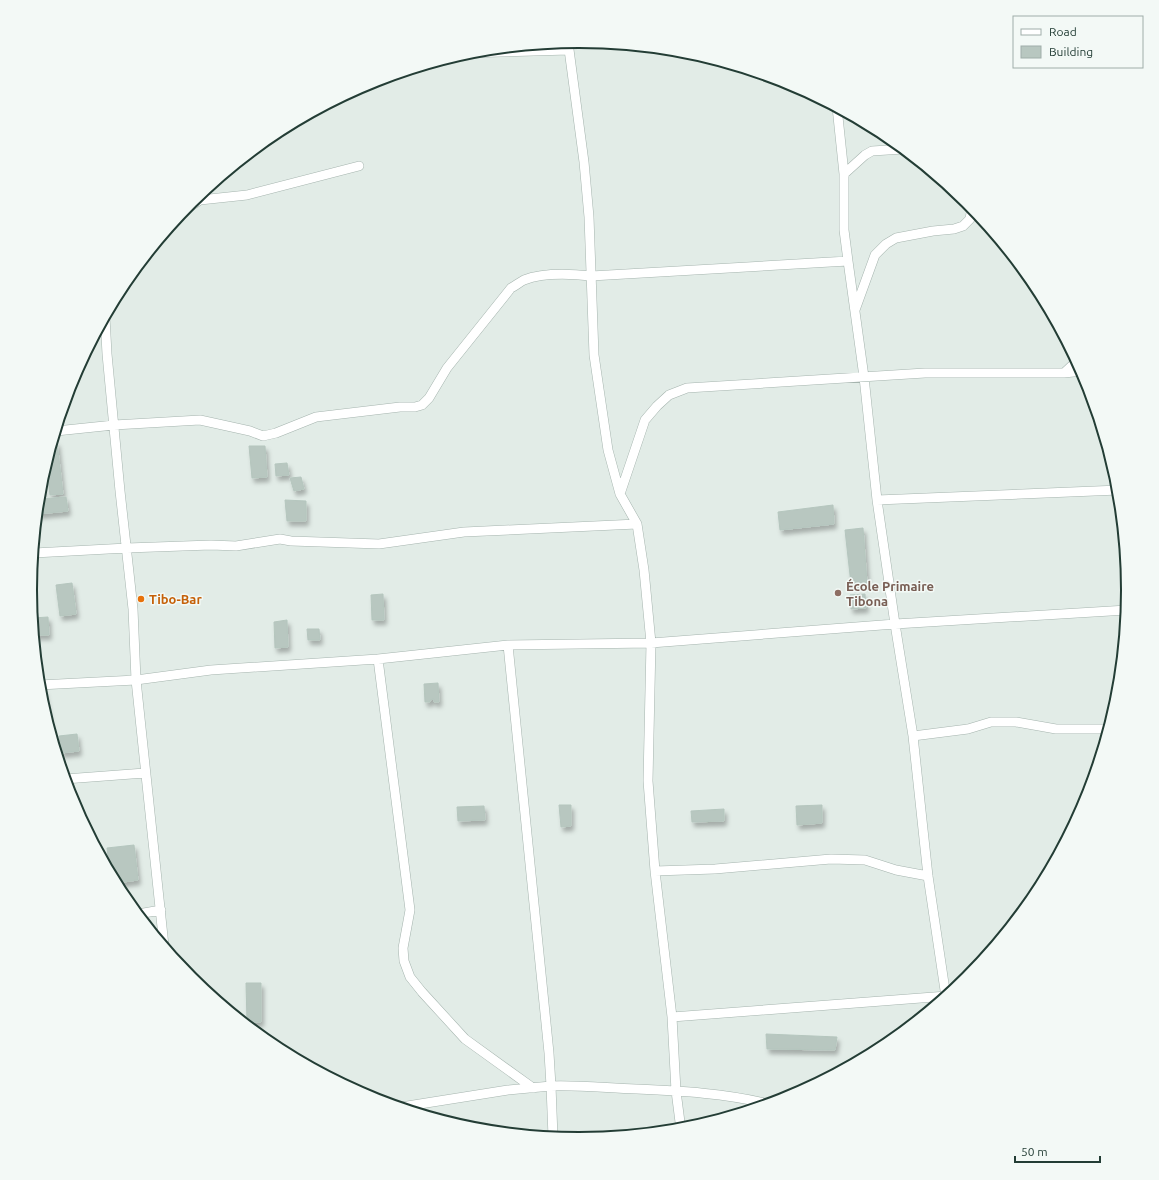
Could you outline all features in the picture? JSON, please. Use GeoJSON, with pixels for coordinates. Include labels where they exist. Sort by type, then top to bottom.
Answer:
{"type":"FeatureCollection","features":[{"type":"Feature","properties":{"kind":"street"},"geometry":{"type":"LineString","coordinates":[[568,48],[584,162],[589,217],[594,355],[608,450],[620,494],[637,524],[644,570],[651,643],[648,780],[655,871],[672,1017],[676,1091],[680,1123]]}},
{"type":"Feature","properties":{"kind":"street"},"geometry":{"type":"LineString","coordinates":[[838,113],[844,174],[844,230],[864,376],[877,500],[913,736],[928,876],[945,990]]}},
{"type":"Feature","properties":{"kind":"street"},"geometry":{"type":"LineString","coordinates":[[844,174],[865,155],[872,151],[896,150]]}},
{"type":"Feature","properties":{"kind":"street"},"geometry":{"type":"LineString","coordinates":[[206,197],[247,195],[359,166]]}},
{"type":"Feature","properties":{"kind":"street"},"geometry":{"type":"LineString","coordinates":[[855,311],[875,255],[886,244],[896,238],[933,231],[954,229],[963,226],[970,219],[971,214]]}},
{"type":"Feature","properties":{"kind":"street"},"geometry":{"type":"LineString","coordinates":[[61,430],[114,425],[200,420],[263,436],[276,433],[316,417],[400,407],[415,407],[422,405],[429,398],[447,368],[511,288],[525,280],[573,274],[591,276],[848,261]]}},
{"type":"Feature","properties":{"kind":"street"},"geometry":{"type":"LineString","coordinates":[[106,327],[120,491],[133,609],[136,680],[163,937]]}},
{"type":"Feature","properties":{"kind":"street"},"geometry":{"type":"LineString","coordinates":[[1064,373],[1073,365]]}},
{"type":"Feature","properties":{"kind":"street"},"geometry":{"type":"LineString","coordinates":[[620,494],[645,420],[657,406],[670,395],[687,388],[925,373],[1076,372]]}},
{"type":"Feature","properties":{"kind":"street"},"geometry":{"type":"LineString","coordinates":[[877,500],[1113,490]]}},
{"type":"Feature","properties":{"kind":"street"},"geometry":{"type":"LineString","coordinates":[[38,553],[211,545],[236,546],[280,539],[291,541],[379,544],[464,532],[637,524]]}},
{"type":"Feature","properties":{"kind":"street"},"geometry":{"type":"LineString","coordinates":[[45,685],[136,680],[211,670],[378,659],[508,646],[651,643],[895,624],[1121,610]]}},
{"type":"Feature","properties":{"kind":"street"},"geometry":{"type":"LineString","coordinates":[[508,646],[548,1045],[553,1131]]}},
{"type":"Feature","properties":{"kind":"street"},"geometry":{"type":"LineString","coordinates":[[378,659],[410,910],[403,948],[404,961],[410,977],[465,1039],[533,1088]]}},
{"type":"Feature","properties":{"kind":"street"},"geometry":{"type":"LineString","coordinates":[[913,736],[968,729],[992,722],[1016,722],[1056,729],[1104,729]]}},
{"type":"Feature","properties":{"kind":"street"},"geometry":{"type":"LineString","coordinates":[[71,779],[145,773]]}},
{"type":"Feature","properties":{"kind":"street"},"geometry":{"type":"LineString","coordinates":[[655,871],[715,869],[831,859],[865,860],[896,870],[928,876]]}},
{"type":"Feature","properties":{"kind":"street"},"geometry":{"type":"LineString","coordinates":[[144,913],[161,910]]}},
{"type":"Feature","properties":{"kind":"street"},"geometry":{"type":"LineString","coordinates":[[672,1017],[939,997]]}},
{"type":"Feature","properties":{"kind":"street"},"geometry":{"type":"LineString","coordinates":[[410,1106],[508,1090],[572,1085],[676,1091],[746,1098],[760,1102]]}},
{"type":"Feature","properties":{"kind":"building"},"geometry":{"type":"Polygon","coordinates":[[[57,443],[63,494],[50,495],[48,480],[57,443]]]}},
{"type":"Feature","properties":{"kind":"building"},"geometry":{"type":"Polygon","coordinates":[[[249,446],[265,446],[267,477],[252,478],[249,446]]]}},
{"type":"Feature","properties":{"kind":"building"},"geometry":{"type":"Polygon","coordinates":[[[287,463],[289,475],[276,476],[275,464],[287,463]]]}},
{"type":"Feature","properties":{"kind":"building"},"geometry":{"type":"Polygon","coordinates":[[[301,477],[304,489],[294,491],[290,478],[301,477]]]}},
{"type":"Feature","properties":{"kind":"building"},"geometry":{"type":"Polygon","coordinates":[[[66,497],[68,511],[43,514],[45,499],[66,497]]]}},
{"type":"Feature","properties":{"kind":"building"},"geometry":{"type":"Polygon","coordinates":[[[285,500],[306,501],[306,521],[287,521],[285,500]]]}},
{"type":"Feature","properties":{"kind":"building"},"geometry":{"type":"Polygon","coordinates":[[[833,505],[834,524],[780,530],[778,512],[833,505]]]}},
{"type":"Feature","properties":{"kind":"building"},"geometry":{"type":"Polygon","coordinates":[[[863,528],[867,583],[851,584],[845,530],[863,528]]]}},
{"type":"Feature","properties":{"kind":"building"},"geometry":{"type":"Polygon","coordinates":[[[72,583],[76,614],[60,616],[56,585],[72,583]]]}},
{"type":"Feature","properties":{"kind":"building"},"geometry":{"type":"Polygon","coordinates":[[[383,594],[384,620],[372,620],[371,595],[383,594]]]}},
{"type":"Feature","properties":{"kind":"building"},"geometry":{"type":"Polygon","coordinates":[[[865,594],[866,608],[851,609],[850,595],[865,594]]]}},
{"type":"Feature","properties":{"kind":"building"},"geometry":{"type":"Polygon","coordinates":[[[48,617],[49,635],[39,635],[38,618],[48,617]]]}},
{"type":"Feature","properties":{"kind":"building"},"geometry":{"type":"Polygon","coordinates":[[[287,620],[288,647],[275,648],[274,622],[287,620]]]}},
{"type":"Feature","properties":{"kind":"building"},"geometry":{"type":"Polygon","coordinates":[[[307,629],[319,629],[320,640],[308,640],[307,629]]]}},
{"type":"Feature","properties":{"kind":"building"},"geometry":{"type":"Polygon","coordinates":[[[438,683],[439,702],[434,702],[434,699],[430,700],[430,702],[425,702],[424,684],[438,683]]]}},
{"type":"Feature","properties":{"kind":"building"},"geometry":{"type":"Polygon","coordinates":[[[77,734],[79,751],[62,753],[59,736],[77,734]]]}},
{"type":"Feature","properties":{"kind":"building"},"geometry":{"type":"Polygon","coordinates":[[[559,805],[571,805],[571,826],[561,827],[559,805]]]}},
{"type":"Feature","properties":{"kind":"building"},"geometry":{"type":"Polygon","coordinates":[[[822,805],[822,823],[797,825],[796,806],[822,805]]]}},
{"type":"Feature","properties":{"kind":"building"},"geometry":{"type":"Polygon","coordinates":[[[484,806],[485,820],[458,821],[457,807],[484,806]]]}},
{"type":"Feature","properties":{"kind":"building"},"geometry":{"type":"Polygon","coordinates":[[[724,809],[724,821],[692,822],[691,811],[724,809]]]}},
{"type":"Feature","properties":{"kind":"building"},"geometry":{"type":"Polygon","coordinates":[[[134,845],[138,880],[123,882],[108,858],[107,848],[134,845]]]}},
{"type":"Feature","properties":{"kind":"building"},"geometry":{"type":"Polygon","coordinates":[[[246,983],[261,983],[261,1022],[252,1022],[247,1018],[246,983]]]}},
{"type":"Feature","properties":{"kind":"building"},"geometry":{"type":"Polygon","coordinates":[[[766,1034],[837,1037],[835,1050],[767,1049],[766,1034]]]}},
{"type":"Feature","properties":{"kind":"place","name":"École Primaire Tibona"},"geometry":{"type":"Point","coordinates":[838,593]}},
{"type":"Feature","properties":{"kind":"place","name":"Tibo-Bar"},"geometry":{"type":"Point","coordinates":[141,599]}}]}
